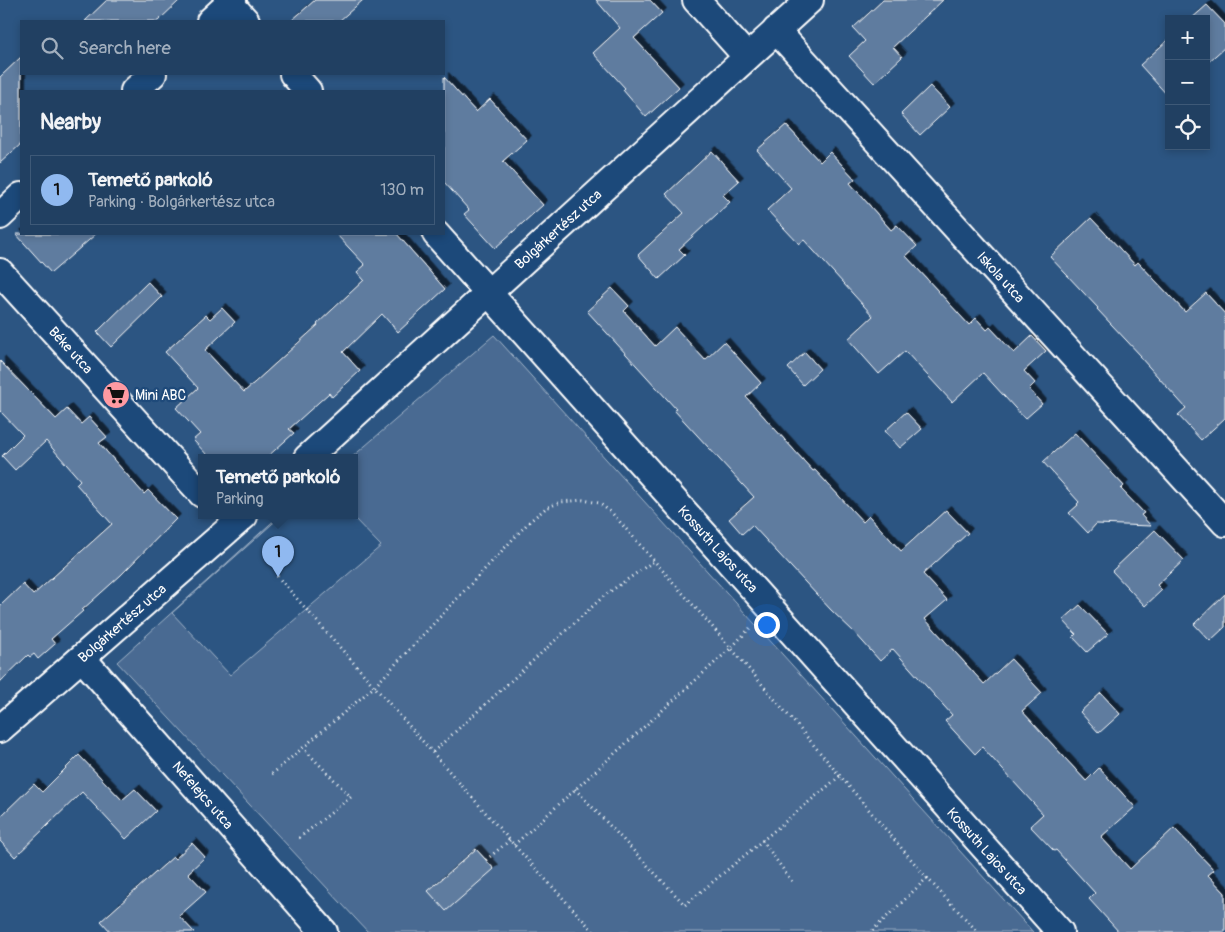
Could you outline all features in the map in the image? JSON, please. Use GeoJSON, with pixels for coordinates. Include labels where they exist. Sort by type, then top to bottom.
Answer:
{"type":"FeatureCollection","features":[{"type":"Feature","properties":{"kind":"street"},"geometry":{"type":"LineString","coordinates":[[696,0],[747,57]]}},
{"type":"Feature","properties":{"kind":"street","name":"Bolgárkertész utca"},"geometry":{"type":"LineString","coordinates":[[311,454],[810,0]]}},
{"type":"Feature","properties":{"kind":"street"},"geometry":{"type":"LineString","coordinates":[[212,20],[234,6]]}},
{"type":"Feature","properties":{"kind":"street","name":"Iskola utca"},"geometry":{"type":"LineString","coordinates":[[776,30],[1225,523]]}},
{"type":"Feature","properties":{"kind":"street"},"geometry":{"type":"LineString","coordinates":[[135,90],[152,75]]}},
{"type":"Feature","properties":{"kind":"street"},"geometry":{"type":"LineString","coordinates":[[294,75],[307,90]]}},
{"type":"Feature","properties":{"kind":"street"},"geometry":{"type":"LineString","coordinates":[[0,216],[20,197]]}},
{"type":"Feature","properties":{"kind":"street","name":"Kossuth Lajos utca"},"geometry":{"type":"LineString","coordinates":[[437,235],[1060,932]]}},
{"type":"Feature","properties":{"kind":"street","name":"Béke utca"},"geometry":{"type":"LineString","coordinates":[[0,272],[198,490]]}},
{"type":"Feature","properties":{"kind":"street","name":"Bolgárkertész utca"},"geometry":{"type":"LineString","coordinates":[[0,729],[82,658],[232,519]]}},
{"type":"Feature","properties":{"kind":"street","name":"Nefelejcs utca"},"geometry":{"type":"LineString","coordinates":[[82,658],[324,932]]}},
{"type":"Feature","properties":{"kind":"path"},"geometry":{"type":"LineString","coordinates":[[272,774],[374,686],[530,521],[546,508],[561,502],[583,500],[599,503],[612,513],[731,648],[927,878],[978,932]]}},
{"type":"Feature","properties":{"kind":"path"},"geometry":{"type":"LineString","coordinates":[[433,752],[605,595],[654,561]]}},
{"type":"Feature","properties":{"kind":"path"},"geometry":{"type":"LineString","coordinates":[[277,576],[514,845],[594,932]]}},
{"type":"Feature","properties":{"kind":"path"},"geometry":{"type":"LineString","coordinates":[[514,845],[752,627]]}},
{"type":"Feature","properties":{"kind":"path"},"geometry":{"type":"LineString","coordinates":[[299,838],[351,798],[302,748]]}},
{"type":"Feature","properties":{"kind":"path"},"geometry":{"type":"LineString","coordinates":[[575,789],[685,905],[840,776]]}},
{"type":"Feature","properties":{"kind":"path"},"geometry":{"type":"LineString","coordinates":[[486,860],[510,840]]}},
{"type":"Feature","properties":{"kind":"path"},"geometry":{"type":"LineString","coordinates":[[762,840],[792,883]]}},
{"type":"Feature","properties":{"kind":"path"},"geometry":{"type":"LineString","coordinates":[[871,932],[927,878]]}},
{"type":"Feature","properties":{"kind":"shaded area"},"geometry":{"type":"Polygon","coordinates":[[[494,335],[1033,932],[368,932],[117,662],[276,519],[278,519],[172,613],[230,675],[381,546],[355,519],[358,519],[358,454],[356,454],[494,335]]]}},
{"type":"Feature","properties":{"kind":"building"},"geometry":{"type":"Polygon","coordinates":[[[107,0],[180,0],[159,20],[86,20],[107,0]]]}},
{"type":"Feature","properties":{"kind":"building"},"geometry":{"type":"Polygon","coordinates":[[[315,0],[363,0],[340,20],[292,20],[315,0]]]}},
{"type":"Feature","properties":{"kind":"building"},"geometry":{"type":"Polygon","coordinates":[[[596,0],[650,0],[662,13],[634,38],[679,87],[646,117],[623,90],[625,88],[593,53],[620,28],[596,0]]]}},
{"type":"Feature","properties":{"kind":"building"},"geometry":{"type":"Polygon","coordinates":[[[883,0],[943,0],[893,47],[902,57],[874,83],[849,56],[865,41],[853,28],[883,0]]]}},
{"type":"Feature","properties":{"kind":"building"},"geometry":{"type":"Polygon","coordinates":[[[1207,5],[1225,24],[1225,47],[1210,60],[1210,15],[1196,15],[1207,5]]]}},
{"type":"Feature","properties":{"kind":"building"},"geometry":{"type":"Polygon","coordinates":[[[1165,43],[1165,93],[1140,65],[1165,43]]]}},
{"type":"Feature","properties":{"kind":"building"},"geometry":{"type":"Polygon","coordinates":[[[20,58],[20,145],[0,163],[0,77],[20,58]]]}},
{"type":"Feature","properties":{"kind":"building"},"geometry":{"type":"Polygon","coordinates":[[[444,77],[476,112],[490,99],[527,140],[503,161],[543,205],[495,248],[464,214],[469,210],[445,183],[444,77]]]}},
{"type":"Feature","properties":{"kind":"building"},"geometry":{"type":"Polygon","coordinates":[[[930,86],[950,107],[920,135],[901,114],[930,86]]]}},
{"type":"Feature","properties":{"kind":"building"},"geometry":{"type":"Polygon","coordinates":[[[786,125],[820,162],[830,152],[855,179],[850,183],[891,230],[897,225],[917,246],[906,256],[969,325],[976,318],[987,330],[990,327],[1014,353],[1032,336],[1046,351],[1024,371],[1035,383],[1029,389],[1042,404],[1025,419],[983,373],[952,402],[905,351],[879,374],[848,339],[873,316],[804,240],[799,244],[767,210],[791,188],[757,150],[786,125]]]}},
{"type":"Feature","properties":{"kind":"building"},"geometry":{"type":"Polygon","coordinates":[[[712,151],[739,181],[723,195],[730,202],[679,249],[685,255],[659,279],[638,255],[684,213],[666,194],[712,151]]]}},
{"type":"Feature","properties":{"kind":"building"},"geometry":{"type":"Polygon","coordinates":[[[1091,218],[1135,265],[1138,262],[1185,312],[1206,293],[1225,314],[1225,418],[1201,440],[1178,415],[1186,408],[1098,308],[1050,257],[1091,218]]]}},
{"type":"Feature","properties":{"kind":"building"},"geometry":{"type":"Polygon","coordinates":[[[16,234],[95,235],[51,273],[16,234]]]}},
{"type":"Feature","properties":{"kind":"building"},"geometry":{"type":"Polygon","coordinates":[[[337,235],[398,235],[445,289],[398,332],[382,314],[343,352],[360,371],[332,397],[329,393],[289,429],[294,433],[270,454],[206,454],[193,440],[200,434],[176,408],[198,388],[165,352],[206,315],[210,319],[222,308],[235,322],[205,350],[244,392],[318,325],[364,280],[357,272],[365,265],[337,235]]]}},
{"type":"Feature","properties":{"kind":"building"},"geometry":{"type":"Polygon","coordinates":[[[148,282],[162,297],[111,347],[97,332],[148,282]]]}},
{"type":"Feature","properties":{"kind":"building"},"geometry":{"type":"Polygon","coordinates":[[[612,288],[629,306],[624,311],[655,346],[675,327],[705,360],[724,342],[761,383],[746,397],[813,471],[815,470],[863,522],[869,516],[901,551],[946,510],[968,533],[923,574],[947,600],[925,619],[984,684],[1011,659],[1042,693],[1022,711],[1086,781],[1099,768],[1135,807],[1101,837],[1130,869],[1174,828],[1214,870],[1208,875],[1225,893],[1225,932],[1119,932],[1089,899],[1095,893],[1056,850],[1054,851],[1030,826],[1043,814],[982,747],[975,754],[945,721],[952,715],[893,649],[880,661],[752,525],[742,534],[729,519],[754,497],[587,311],[612,288]]]}},
{"type":"Feature","properties":{"kind":"building"},"geometry":{"type":"Polygon","coordinates":[[[805,352],[820,369],[803,385],[788,368],[805,352]]]}},
{"type":"Feature","properties":{"kind":"building"},"geometry":{"type":"Polygon","coordinates":[[[0,361],[56,419],[67,409],[81,424],[89,417],[107,437],[99,443],[144,494],[148,490],[176,519],[121,575],[51,639],[55,644],[38,659],[34,654],[30,657],[28,655],[0,682],[0,606],[23,584],[33,595],[112,524],[76,484],[80,480],[46,441],[15,470],[2,456],[23,435],[0,411],[0,361]]]}},
{"type":"Feature","properties":{"kind":"building"},"geometry":{"type":"Polygon","coordinates":[[[906,412],[922,429],[900,448],[885,431],[906,412]]]}},
{"type":"Feature","properties":{"kind":"building"},"geometry":{"type":"Polygon","coordinates":[[[1075,433],[1124,486],[1121,489],[1144,513],[1141,515],[1151,526],[1096,524],[1088,533],[1069,513],[1079,502],[1043,462],[1075,433]]]}},
{"type":"Feature","properties":{"kind":"building"},"geometry":{"type":"Polygon","coordinates":[[[1155,530],[1184,560],[1157,585],[1162,590],[1145,606],[1112,571],[1155,530]]]}},
{"type":"Feature","properties":{"kind":"building"},"geometry":{"type":"Polygon","coordinates":[[[1225,594],[1225,627],[1210,641],[1194,624],[1225,594]]]}},
{"type":"Feature","properties":{"kind":"building"},"geometry":{"type":"Polygon","coordinates":[[[1080,605],[1108,634],[1087,652],[1073,637],[1076,634],[1063,620],[1080,605]]]}},
{"type":"Feature","properties":{"kind":"building"},"geometry":{"type":"Polygon","coordinates":[[[1101,693],[1120,714],[1099,733],[1080,712],[1101,693]]]}},
{"type":"Feature","properties":{"kind":"building"},"geometry":{"type":"Polygon","coordinates":[[[79,755],[122,800],[135,789],[156,811],[126,839],[82,792],[15,857],[0,841],[0,817],[34,784],[42,792],[79,755]]]}},
{"type":"Feature","properties":{"kind":"building"},"geometry":{"type":"Polygon","coordinates":[[[192,843],[205,857],[188,873],[206,892],[179,916],[194,932],[111,932],[101,921],[173,857],[175,859],[192,843]]]}},
{"type":"Feature","properties":{"kind":"building"},"geometry":{"type":"Polygon","coordinates":[[[476,849],[494,869],[446,911],[428,891],[476,849]]]}},
{"type":"Feature","properties":{"kind":"place","name":"Mini ABC"},"geometry":{"type":"Point","coordinates":[116,395]}},
{"type":"Feature","properties":{"kind":"place","name":"Temető parkoló"},"geometry":{"type":"Point","coordinates":[278,577]}}]}
